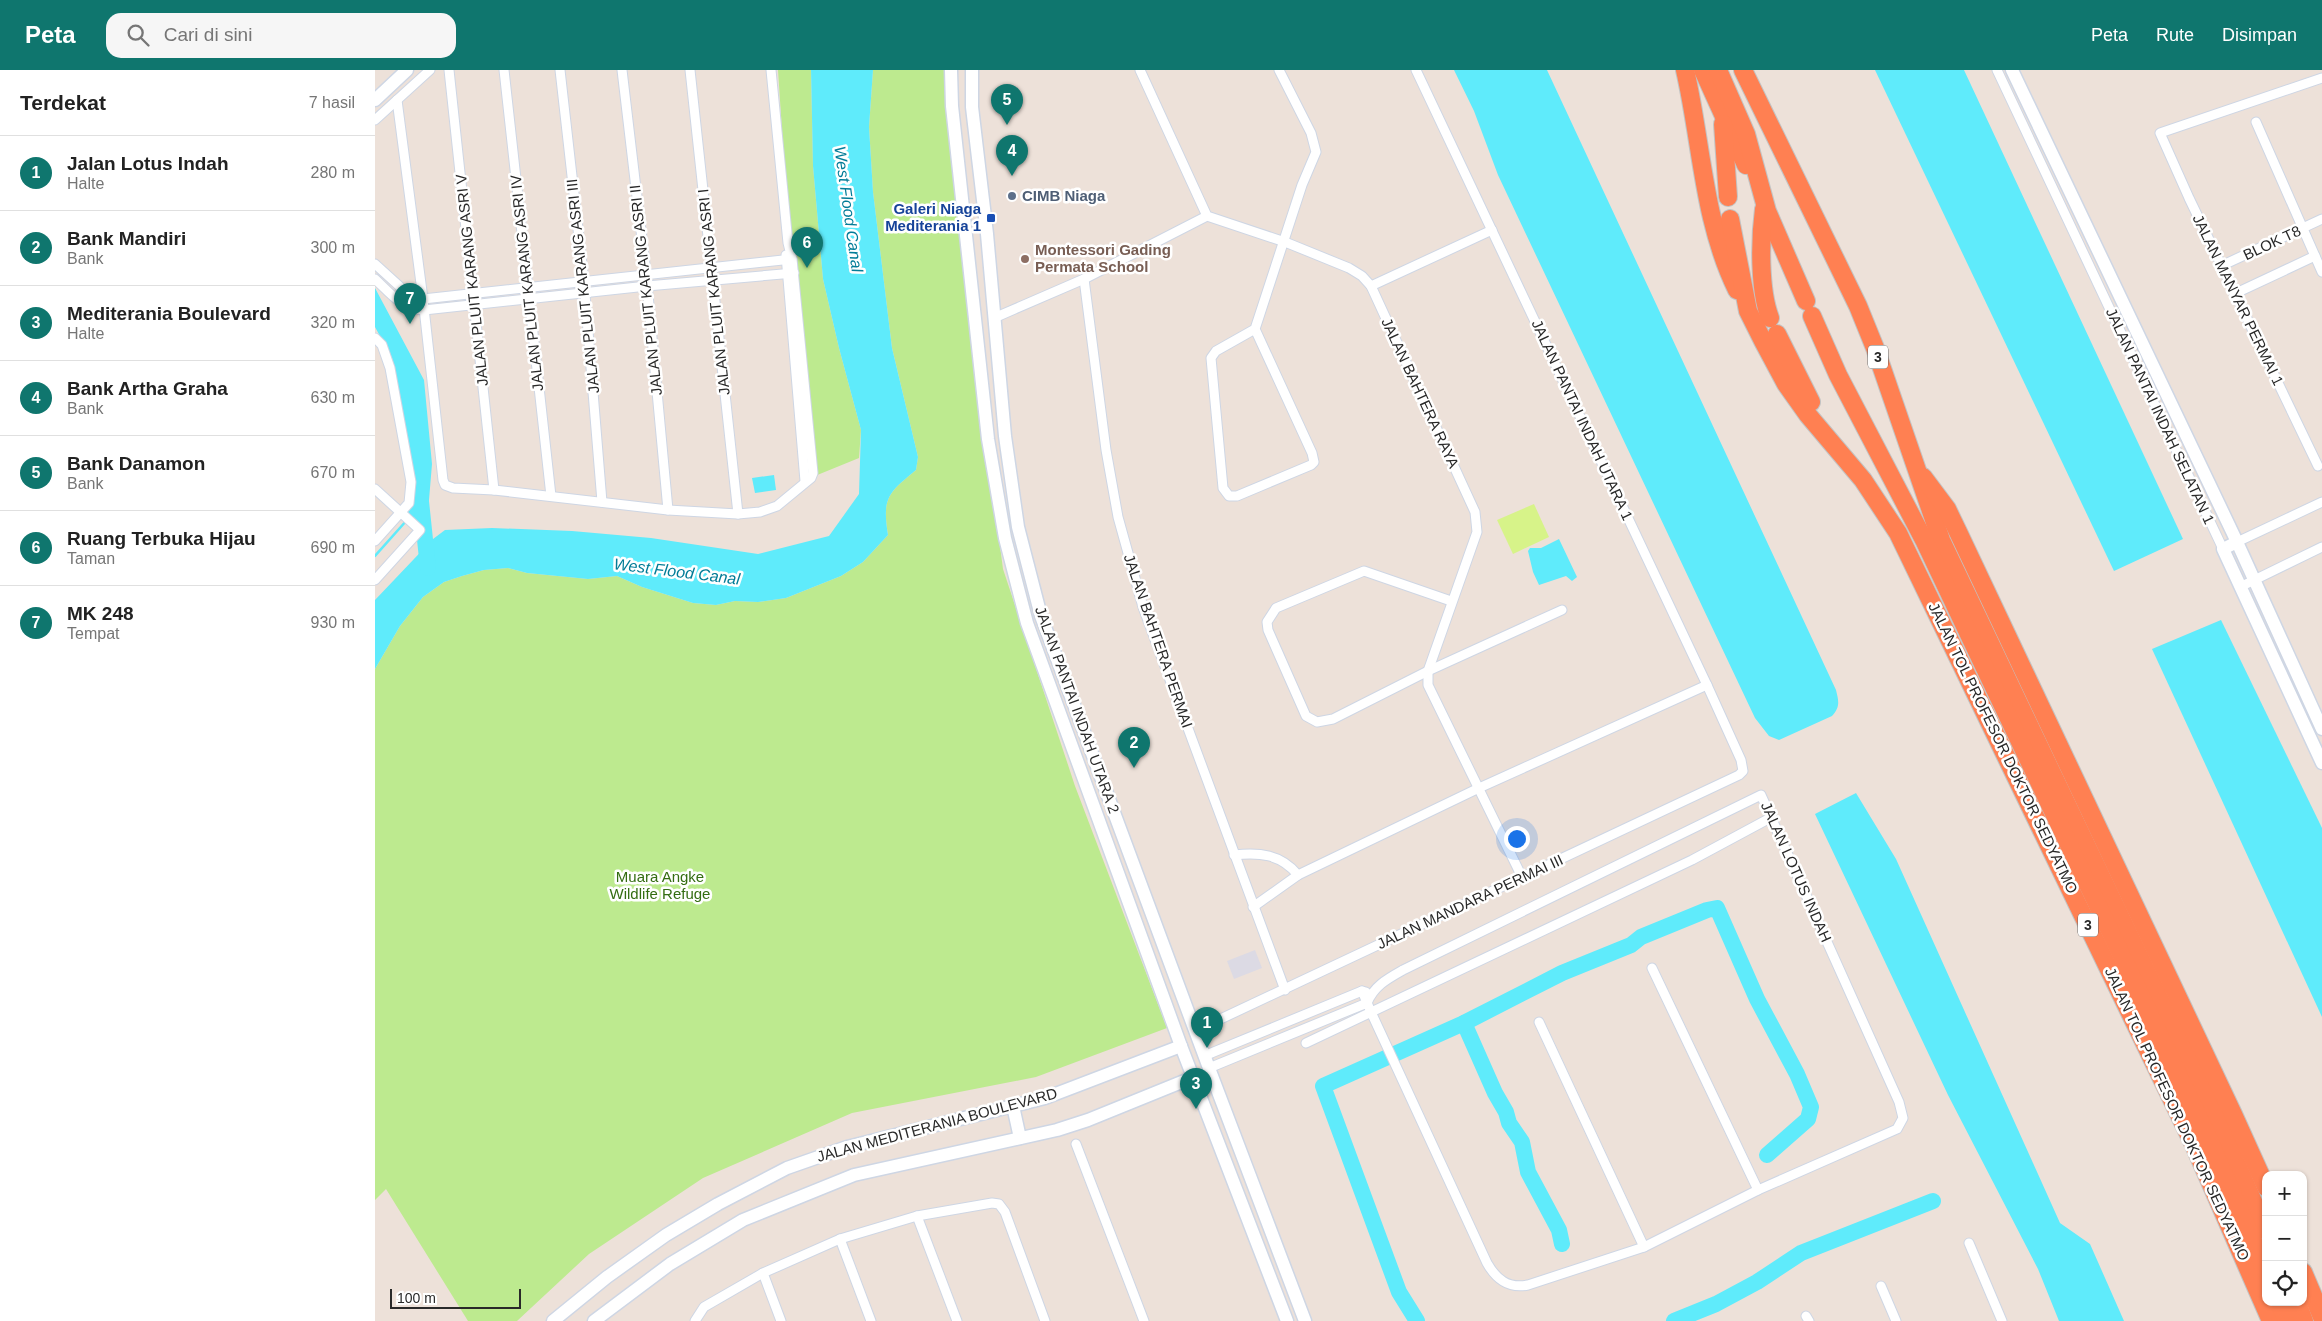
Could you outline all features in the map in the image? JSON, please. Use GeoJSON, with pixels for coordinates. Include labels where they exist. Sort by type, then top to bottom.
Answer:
{"type":"FeatureCollection","features":[{"type":"Feature","properties":{"kind":"highway"},"geometry":{"type":"LineString","coordinates":[[1685,70],[1708,203],[1718,244],[1748,312]]}},
{"type":"Feature","properties":{"kind":"highway","name":"JALAN TOL PROFESOR DOKTOR SEDYATMO"},"geometry":{"type":"LineString","coordinates":[[1703,70],[1765,203],[1838,375],[1923,540],[2203,1126],[2262,1262]]}},
{"type":"Feature","properties":{"kind":"highway","name":"JALAN TOL PROFESOR DOKTOR SEDYATMO"},"geometry":{"type":"LineString","coordinates":[[1719,70],[1746,134],[1765,203]]}},
{"type":"Feature","properties":{"kind":"highway","name":"JALAN TOL PROFESOR DOKTOR SEDYATMO"},"geometry":{"type":"LineString","coordinates":[[1743,70],[1858,306],[1875,348],[1941,540],[2212,1108],[2262,1222]]}},
{"type":"Feature","properties":{"kind":"highway","name":"JALAN TOL PROFESOR DOKTOR SEDYATMO"},"geometry":{"type":"LineString","coordinates":[[1723,114],[1728,197]]}},
{"type":"Feature","properties":{"kind":"highway"},"geometry":{"type":"LineString","coordinates":[[1765,203],[1763,220],[1763,272],[1766,308],[1788,360],[1835,446]]}},
{"type":"Feature","properties":{"kind":"highway","name":"JALAN TOL PROFESOR DOKTOR SEDYATMO"},"geometry":{"type":"LineString","coordinates":[[1731,219],[1748,312],[1786,384],[1808,415],[1863,480],[1898,534],[2189,1136],[2271,1321]]}},
{"type":"Feature","properties":{"kind":"highway","name":"JALAN TOL PROFESOR DOKTOR SEDYATMO"},"geometry":{"type":"LineString","coordinates":[[1915,466],[1947,509],[2262,1178]]}},
{"type":"Feature","properties":{"kind":"highway"},"geometry":{"type":"LineString","coordinates":[[2307,1281],[2322,1317]]}},
{"type":"Feature","properties":{"kind":"highway"},"geometry":{"type":"LineString","coordinates":[[2281,1306],[2287,1321]]}},
{"type":"Feature","properties":{"kind":"highway"},"geometry":{"type":"LineString","coordinates":[[2299,1306],[2305,1321]]}},
{"type":"Feature","properties":{"kind":"street"},"geometry":{"type":"LineString","coordinates":[[375,100],[407,70]]}},
{"type":"Feature","properties":{"kind":"street"},"geometry":{"type":"LineString","coordinates":[[375,120],[430,70]]}},
{"type":"Feature","properties":{"kind":"street","name":"JALAN PLUIT KARANG ASRI V"},"geometry":{"type":"LineString","coordinates":[[449,70],[494,490]]}},
{"type":"Feature","properties":{"kind":"street","name":"JALAN PLUIT KARANG ASRI IV"},"geometry":{"type":"LineString","coordinates":[[505,70],[527,288],[551,496]]}},
{"type":"Feature","properties":{"kind":"street","name":"JALAN PLUIT KARANG ASRI III"},"geometry":{"type":"LineString","coordinates":[[560,70],[584,282],[602,502]]}},
{"type":"Feature","properties":{"kind":"street","name":"JALAN PLUIT KARANG ASRI II"},"geometry":{"type":"LineString","coordinates":[[622,70],[646,274],[668,510]]}},
{"type":"Feature","properties":{"kind":"street","name":"JALAN PLUIT KARANG ASRI I"},"geometry":{"type":"LineString","coordinates":[[690,70],[737,514]]}},
{"type":"Feature","properties":{"kind":"street"},"geometry":{"type":"LineString","coordinates":[[397,100],[445,485],[453,488],[494,490],[668,510],[737,514],[760,512],[777,506],[805,481],[807,453],[771,70]]}},
{"type":"Feature","properties":{"kind":"street","name":"JALAN PANTAI INDAH UTARA 2"},"geometry":{"type":"LineString","coordinates":[[951,70],[952,106],[983,378],[988,439],[1005,538],[1027,623],[1181,1046],[1287,1321]]}},
{"type":"Feature","properties":{"kind":"street","name":"JALAN PANTAI INDAH UTARA 2"},"geometry":{"type":"LineString","coordinates":[[972,70],[972,107],[987,234],[1005,436],[1018,527],[1041,616],[1204,1056],[1305,1321]]}},
{"type":"Feature","properties":{"kind":"street"},"geometry":{"type":"LineString","coordinates":[[994,318],[1084,279],[1207,216],[1140,70]]}},
{"type":"Feature","properties":{"kind":"street"},"geometry":{"type":"LineString","coordinates":[[1255,329],[1312,453],[1314,462],[1311,465],[1237,496],[1229,496],[1223,488],[1211,358],[1216,351],[1255,329],[1285,242],[1302,185],[1315,152],[1311,134],[1279,70]]}},
{"type":"Feature","properties":{"kind":"street","name":"JALAN PANTAI INDAH UTARA 1"},"geometry":{"type":"LineString","coordinates":[[1416,70],[1707,685],[1741,760],[1743,771]]}},
{"type":"Feature","properties":{"kind":"street","name":"JALAN PANTAI INDAH SELATAN 1"},"geometry":{"type":"LineString","coordinates":[[1997,70],[2322,763]]}},
{"type":"Feature","properties":{"kind":"street","name":"JALAN PANTAI INDAH SELATAN 1"},"geometry":{"type":"LineString","coordinates":[[2012,70],[2237,542],[2322,729]]}},
{"type":"Feature","properties":{"kind":"street","name":"JALAN MANYAR PERMAI 1"},"geometry":{"type":"LineString","coordinates":[[2317,466],[2234,294],[2161,133],[2322,78]]}},
{"type":"Feature","properties":{"kind":"street"},"geometry":{"type":"LineString","coordinates":[[2256,122],[2322,272]]}},
{"type":"Feature","properties":{"kind":"street","name":"JALAN BAHTERA RAYA"},"geometry":{"type":"LineString","coordinates":[[1207,216],[1285,242],[1349,268],[1362,276],[1371,286],[1475,512],[1477,532],[1451,601],[1428,671],[1428,685],[1521,877]]}},
{"type":"Feature","properties":{"kind":"street","name":"BLOK T8"},"geometry":{"type":"LineString","coordinates":[[2221,266],[2322,219]]}},
{"type":"Feature","properties":{"kind":"street"},"geometry":{"type":"LineString","coordinates":[[1371,286],[1492,230]]}},
{"type":"Feature","properties":{"kind":"street","name":"BLOK T8"},"geometry":{"type":"LineString","coordinates":[[2234,294],[2315,256]]}},
{"type":"Feature","properties":{"kind":"street"},"geometry":{"type":"LineString","coordinates":[[375,264],[408,294],[423,299],[789,259]]}},
{"type":"Feature","properties":{"kind":"street"},"geometry":{"type":"LineString","coordinates":[[375,279],[404,305],[411,309],[424,310],[713,279],[790,273]]}},
{"type":"Feature","properties":{"kind":"street","name":"JALAN BAHTERA PERMAI"},"geometry":{"type":"LineString","coordinates":[[1084,279],[1106,450],[1127,554],[1143,608],[1285,990]]}},
{"type":"Feature","properties":{"kind":"street"},"geometry":{"type":"LineString","coordinates":[[375,338],[382,345],[390,368],[408,464],[411,499],[403,514],[375,541]]}},
{"type":"Feature","properties":{"kind":"street"},"geometry":{"type":"LineString","coordinates":[[375,489],[417,526],[419,531],[375,580]]}},
{"type":"Feature","properties":{"kind":"street"},"geometry":{"type":"LineString","coordinates":[[2223,550],[2322,502]]}},
{"type":"Feature","properties":{"kind":"street"},"geometry":{"type":"LineString","coordinates":[[2240,587],[2322,547]]}},
{"type":"Feature","properties":{"kind":"street"},"geometry":{"type":"LineString","coordinates":[[1451,601],[1364,571],[1276,608],[1267,622],[1268,630],[1306,716],[1317,722],[1333,719],[1428,671],[1562,610]]}},
{"type":"Feature","properties":{"kind":"street"},"geometry":{"type":"LineString","coordinates":[[1253,907],[1298,875],[1479,788],[1707,685]]}},
{"type":"Feature","properties":{"kind":"street","name":"JALAN MANDARA PERMAI III"},"geometry":{"type":"LineString","coordinates":[[1195,1031],[1739,775],[1743,771]]}},
{"type":"Feature","properties":{"kind":"street","name":"JALAN LOTUS INDAH"},"geometry":{"type":"LineString","coordinates":[[1204,1056],[1366,992],[1403,970],[1761,795],[1773,817],[1899,1102],[1903,1118],[1897,1129],[1758,1190],[1644,1247],[1519,1286],[1505,1283],[1495,1276],[1487,1263],[1399,1075],[1367,1003],[1366,992]]}},
{"type":"Feature","properties":{"kind":"street"},"geometry":{"type":"LineString","coordinates":[[1306,1043],[1692,860],[1773,817]]}},
{"type":"Feature","properties":{"kind":"street"},"geometry":{"type":"LineString","coordinates":[[1234,855],[1252,853],[1275,856],[1290,866],[1298,875]]}},
{"type":"Feature","properties":{"kind":"street"},"geometry":{"type":"LineString","coordinates":[[1652,968],[1758,1190]]}},
{"type":"Feature","properties":{"kind":"street"},"geometry":{"type":"LineString","coordinates":[[1209,1068],[1367,1003]]}},
{"type":"Feature","properties":{"kind":"street"},"geometry":{"type":"LineString","coordinates":[[1539,1022],[1644,1247]]}},
{"type":"Feature","properties":{"kind":"street","name":"JALAN MEDITERANIA BOULEVARD"},"geometry":{"type":"LineString","coordinates":[[553,1321],[607,1277],[666,1235],[718,1204],[787,1168],[847,1148],[1045,1098],[1181,1046]]}},
{"type":"Feature","properties":{"kind":"street"},"geometry":{"type":"LineString","coordinates":[[1204,1056],[1203,1071],[1213,1101],[1208,1112]]}},
{"type":"Feature","properties":{"kind":"street","name":"JALAN MEDITERANIA BOULEVARD"},"geometry":{"type":"LineString","coordinates":[[594,1321],[670,1264],[743,1220],[854,1175],[1057,1130],[1088,1120],[1194,1077]]}},
{"type":"Feature","properties":{"kind":"street"},"geometry":{"type":"LineString","coordinates":[[1013,1106],[1020,1138]]}},
{"type":"Feature","properties":{"kind":"street"},"geometry":{"type":"LineString","coordinates":[[1076,1144],[1144,1321]]}},
{"type":"Feature","properties":{"kind":"street"},"geometry":{"type":"LineString","coordinates":[[695,1321],[704,1307],[763,1273],[840,1239],[917,1216],[991,1203],[999,1204],[1005,1212],[1045,1321]]}},
{"type":"Feature","properties":{"kind":"street"},"geometry":{"type":"LineString","coordinates":[[917,1216],[957,1321]]}},
{"type":"Feature","properties":{"kind":"street"},"geometry":{"type":"LineString","coordinates":[[840,1239],[871,1321]]}},
{"type":"Feature","properties":{"kind":"street"},"geometry":{"type":"LineString","coordinates":[[1969,1243],[2002,1321]]}},
{"type":"Feature","properties":{"kind":"street"},"geometry":{"type":"LineString","coordinates":[[763,1273],[781,1321]]}},
{"type":"Feature","properties":{"kind":"street"},"geometry":{"type":"LineString","coordinates":[[1881,1286],[1896,1321]]}},
{"type":"Feature","properties":{"kind":"shaded area"},"geometry":{"type":"Polygon","coordinates":[[[1255,950],[1262,968],[1234,979],[1227,961],[1255,950]]]}},
{"type":"Feature","properties":{"kind":"green space"},"geometry":{"type":"Polygon","coordinates":[[[778,70],[811,70],[813,166],[823,279],[861,430],[859,458],[805,480],[778,70]]]}},
{"type":"Feature","properties":{"kind":"green space","name":"Muara Angke Wildlife Refuge"},"geometry":{"type":"Polygon","coordinates":[[[873,70],[947,70],[972,334],[1003,569],[1075,786],[1167,1028],[1036,1077],[852,1113],[703,1178],[589,1254],[517,1321],[468,1321],[386,1189],[375,1200],[375,669],[400,626],[423,597],[444,582],[484,570],[508,568],[527,573],[588,579],[617,576],[642,587],[693,603],[716,605],[735,601],[758,602],[786,598],[841,576],[863,562],[888,535],[886,512],[889,497],[916,470],[918,457],[892,348],[873,192],[869,127],[873,70]]]}},
{"type":"Feature","properties":{"kind":"green space"},"geometry":{"type":"Polygon","coordinates":[[[1534,504],[1549,537],[1513,554],[1497,520],[1534,504]]]}},
{"type":"Feature","properties":{"kind":"water","name":"West Flood Canal"},"geometry":{"type":"Polygon","coordinates":[[[811,70],[873,70],[869,127],[873,192],[892,348],[918,457],[916,470],[889,497],[886,512],[888,535],[863,562],[841,576],[786,598],[758,602],[735,601],[716,605],[693,603],[642,587],[617,576],[588,579],[527,573],[508,568],[484,570],[444,582],[423,597],[400,626],[375,669],[375,600],[433,539],[445,530],[492,528],[572,531],[651,538],[758,554],[829,536],[859,494],[861,430],[823,279],[813,166],[811,70]]]}},
{"type":"Feature","properties":{"kind":"water"},"geometry":{"type":"Polygon","coordinates":[[[1454,70],[1547,70],[1836,690],[1838,704],[1832,716],[1779,740],[1769,736],[1755,718],[1498,175],[1474,111],[1454,70]]]}},
{"type":"Feature","properties":{"kind":"water"},"geometry":{"type":"Polygon","coordinates":[[[1875,70],[1964,70],[2183,539],[2114,571],[1875,70]]]}},
{"type":"Feature","properties":{"kind":"water"},"geometry":{"type":"Polygon","coordinates":[[[375,288],[424,380],[432,464],[428,512],[414,518],[404,512],[411,503],[402,414],[392,358],[375,327],[375,288]]]}},
{"type":"Feature","properties":{"kind":"water"},"geometry":{"type":"Polygon","coordinates":[[[774,475],[776,490],[755,493],[752,478],[774,475]]]}},
{"type":"Feature","properties":{"kind":"water"},"geometry":{"type":"Polygon","coordinates":[[[1559,539],[1577,577],[1572,581],[1566,576],[1539,585],[1533,572],[1528,551],[1530,548],[1541,548],[1559,539]]]}},
{"type":"Feature","properties":{"kind":"water"},"geometry":{"type":"Polygon","coordinates":[[[2221,620],[2322,828],[2322,1017],[2152,649],[2221,620]]]}},
{"type":"Feature","properties":{"kind":"water"},"geometry":{"type":"Polygon","coordinates":[[[1856,793],[1896,859],[2060,1223],[2090,1244],[2124,1321],[2059,1321],[2038,1269],[1948,1095],[1815,814],[1856,793]]]}},
{"type":"Feature","properties":{"kind":"waterway"},"geometry":{"type":"LineString","coordinates":[[420,492],[428,568]]}},
{"type":"Feature","properties":{"kind":"waterway"},"geometry":{"type":"LineString","coordinates":[[375,556],[407,520]]}},
{"type":"Feature","properties":{"kind":"waterway"},"geometry":{"type":"LineString","coordinates":[[1417,1321],[1399,1292],[1323,1086],[1464,1023],[1562,973],[1631,945],[1641,937],[1707,910],[1717,908],[1757,999],[1797,1074],[1811,1107],[1808,1119],[1767,1155]]}},
{"type":"Feature","properties":{"kind":"waterway"},"geometry":{"type":"LineString","coordinates":[[1464,1023],[1495,1093],[1506,1112],[1509,1123],[1522,1142],[1528,1172],[1559,1230],[1562,1244]]}},
{"type":"Feature","properties":{"kind":"waterway"},"geometry":{"type":"LineString","coordinates":[[1674,1321],[1716,1304],[1757,1282],[1801,1253],[1933,1201]]}},
{"type":"Feature","properties":{"kind":"place","name":"Bank Danamon"},"geometry":{"type":"Point","coordinates":[1007,125]}},
{"type":"Feature","properties":{"kind":"place","name":"Bank Artha Graha"},"geometry":{"type":"Point","coordinates":[1012,176]}},
{"type":"Feature","properties":{"kind":"place","name":"CIMB Niaga"},"geometry":{"type":"Point","coordinates":[1012,196]}},
{"type":"Feature","properties":{"kind":"place","name":"Galeri Niaga Mediterania 1"},"geometry":{"type":"Point","coordinates":[991,218]}},
{"type":"Feature","properties":{"kind":"place","name":"Montessori Gading Permata School"},"geometry":{"type":"Point","coordinates":[1025,259]}},
{"type":"Feature","properties":{"kind":"place","name":"Ruang Terbuka Hijau"},"geometry":{"type":"Point","coordinates":[807,268]}},
{"type":"Feature","properties":{"kind":"place","name":"MK 248"},"geometry":{"type":"Point","coordinates":[410,324]}},
{"type":"Feature","properties":{"kind":"place","name":"Bank Mandiri"},"geometry":{"type":"Point","coordinates":[1134,768]}},
{"type":"Feature","properties":{"kind":"place","name":"Jalan Lotus Indah"},"geometry":{"type":"Point","coordinates":[1207,1048]}},
{"type":"Feature","properties":{"kind":"place","name":"Mediterania Boulevard"},"geometry":{"type":"Point","coordinates":[1196,1109]}}]}
